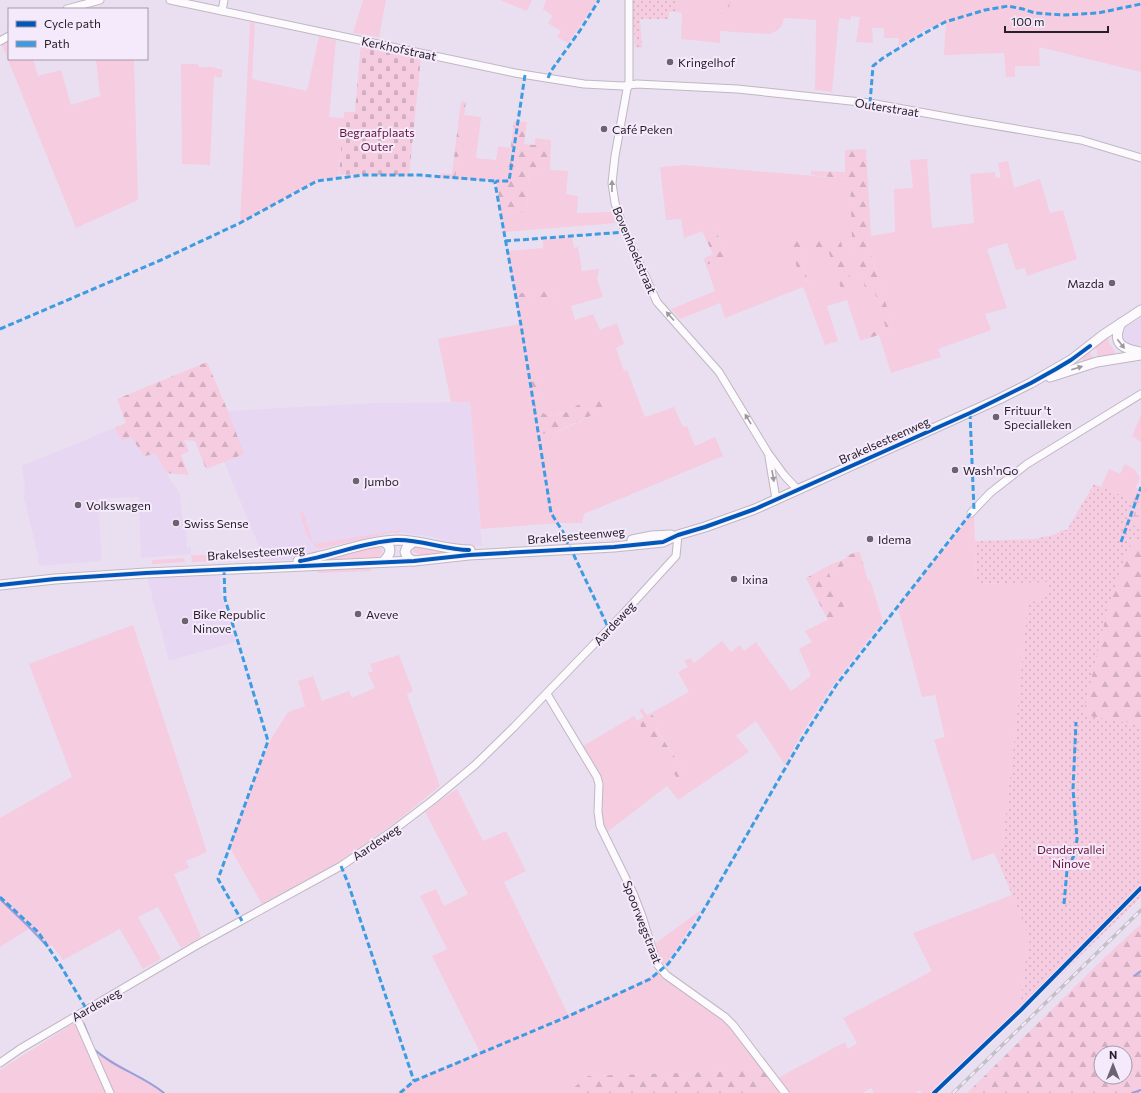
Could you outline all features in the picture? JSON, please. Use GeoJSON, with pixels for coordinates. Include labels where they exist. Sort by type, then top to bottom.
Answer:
{"type":"FeatureCollection","features":[{"type":"Feature","properties":{"kind":"main road","name":"Brakelsesteenweg"},"geometry":{"type":"LineString","coordinates":[[0,585],[55,579],[146,573],[414,561],[469,555],[614,547],[663,542],[678,535],[731,518],[970,413],[1031,383],[1071,360],[1103,335],[1141,310]]}},
{"type":"Feature","properties":{"kind":"main road"},"geometry":{"type":"LineString","coordinates":[[1121,323],[1117,330],[1117,336],[1121,345],[1126,349],[1141,352]]}},
{"type":"Feature","properties":{"kind":"main road","name":"Brakelsesteenweg"},"geometry":{"type":"LineString","coordinates":[[1031,383],[1097,362],[1141,355]]}},
{"type":"Feature","properties":{"kind":"main road","name":"Brakelsesteenweg"},"geometry":{"type":"LineString","coordinates":[[0,581],[55,575],[290,562],[398,540],[459,550],[490,551],[585,546],[620,542],[652,536],[678,535]]}},
{"type":"Feature","properties":{"kind":"main road"},"geometry":{"type":"LineString","coordinates":[[383,562],[389,556],[391,551],[388,544],[384,542]]}},
{"type":"Feature","properties":{"kind":"main road"},"geometry":{"type":"LineString","coordinates":[[414,542],[407,547],[405,552],[408,558],[414,561]]}},
{"type":"Feature","properties":{"kind":"street"},"geometry":{"type":"LineString","coordinates":[[71,8],[100,0]]}},
{"type":"Feature","properties":{"kind":"street","name":"Kerkhofstraat"},"geometry":{"type":"LineString","coordinates":[[170,0],[515,73],[584,84],[623,86],[629,84]]}},
{"type":"Feature","properties":{"kind":"street"},"geometry":{"type":"LineString","coordinates":[[222,11],[224,0]]}},
{"type":"Feature","properties":{"kind":"street","name":"Bovenhoekstraat"},"geometry":{"type":"LineString","coordinates":[[629,0],[629,84],[615,156],[612,183],[612,193],[615,203],[625,232],[657,302],[719,372],[768,452],[784,475],[797,489]]}},
{"type":"Feature","properties":{"kind":"street","name":"Outerstraat"},"geometry":{"type":"LineString","coordinates":[[629,84],[737,89],[870,103],[1081,140],[1141,158]]}},
{"type":"Feature","properties":{"kind":"street"},"geometry":{"type":"LineString","coordinates":[[971,513],[990,493],[1027,464],[1141,394]]}},
{"type":"Feature","properties":{"kind":"street","name":"Bovenhoekstraat"},"geometry":{"type":"LineString","coordinates":[[768,452],[776,499]]}},
{"type":"Feature","properties":{"kind":"street","name":"Aardeweg"},"geometry":{"type":"LineString","coordinates":[[0,1063],[20,1049],[197,945],[341,866],[391,832],[464,775],[547,694],[676,556],[678,535]]}},
{"type":"Feature","properties":{"kind":"street","name":"Spoorwegstraat"},"geometry":{"type":"LineString","coordinates":[[547,694],[597,777],[599,784],[598,812],[600,826],[642,916],[657,964],[666,975],[725,1017],[733,1025],[785,1093]]}},
{"type":"Feature","properties":{"kind":"street"},"geometry":{"type":"LineString","coordinates":[[76,1016],[110,1093]]}},
{"type":"Feature","properties":{"kind":"shaded area"},"geometry":{"type":"Polygon","coordinates":[[[1141,318],[1141,345],[1133,346],[1125,343],[1122,335],[1125,327],[1141,318]]]}},
{"type":"Feature","properties":{"kind":"shaded area"},"geometry":{"type":"Polygon","coordinates":[[[470,402],[482,546],[458,544],[427,536],[397,532],[323,548],[310,555],[291,560],[265,561],[224,462],[243,454],[228,411],[376,403],[470,402]]]}},
{"type":"Feature","properties":{"kind":"shaded area"},"geometry":{"type":"Polygon","coordinates":[[[114,428],[122,441],[131,437],[144,456],[156,454],[166,473],[180,494],[182,517],[186,527],[187,547],[191,547],[191,554],[141,559],[139,497],[108,498],[98,499],[102,561],[39,566],[38,555],[24,498],[25,486],[22,466],[114,428]]]}},
{"type":"Feature","properties":{"kind":"shaded area"},"geometry":{"type":"Polygon","coordinates":[[[221,572],[220,590],[235,642],[169,661],[147,577],[221,572]]]}},
{"type":"Feature","properties":{"kind":"green space"},"geometry":{"type":"Polygon","coordinates":[[[363,0],[386,0],[379,37],[353,33],[363,0]]]}},
{"type":"Feature","properties":{"kind":"green space"},"geometry":{"type":"Polygon","coordinates":[[[500,0],[532,0],[527,11],[500,0]]]}},
{"type":"Feature","properties":{"kind":"green space"},"geometry":{"type":"Polygon","coordinates":[[[546,0],[597,0],[568,43],[557,37],[561,31],[548,23],[553,16],[543,9],[546,0]]]}},
{"type":"Feature","properties":{"kind":"green space"},"geometry":{"type":"Polygon","coordinates":[[[632,0],[677,0],[677,12],[669,12],[669,19],[640,19],[642,48],[635,47],[632,0]]]}},
{"type":"Feature","properties":{"kind":"green space"},"geometry":{"type":"Polygon","coordinates":[[[677,0],[722,0],[721,14],[729,7],[731,0],[1141,0],[1141,72],[1039,47],[1040,66],[1015,66],[1015,77],[1006,77],[1004,53],[944,55],[946,21],[925,30],[898,46],[899,38],[884,38],[884,28],[872,28],[873,43],[856,42],[860,17],[851,16],[851,20],[839,18],[832,92],[815,90],[816,20],[784,18],[780,28],[769,34],[720,31],[720,43],[681,39],[682,13],[677,12],[677,0]]]}},
{"type":"Feature","properties":{"kind":"green space"},"geometry":{"type":"Polygon","coordinates":[[[722,0],[731,0],[727,14],[721,14],[722,0]]]}},
{"type":"Feature","properties":{"kind":"green space"},"geometry":{"type":"Polygon","coordinates":[[[250,22],[255,23],[252,79],[307,91],[319,36],[336,40],[329,117],[344,118],[338,177],[317,180],[240,223],[250,22]]]}},
{"type":"Feature","properties":{"kind":"green space"},"geometry":{"type":"Polygon","coordinates":[[[8,42],[8,60],[2,45],[8,42]]]}},
{"type":"Feature","properties":{"kind":"green space","name":"Begraafplaats Outer"},"geometry":{"type":"Polygon","coordinates":[[[361,42],[421,57],[409,176],[369,174],[339,175],[344,112],[355,112],[361,42]]]}},
{"type":"Feature","properties":{"kind":"green space"},"geometry":{"type":"Polygon","coordinates":[[[8,60],[33,60],[38,76],[61,70],[71,105],[100,96],[96,60],[134,60],[138,200],[76,228],[8,60]]]}},
{"type":"Feature","properties":{"kind":"green space"},"geometry":{"type":"Polygon","coordinates":[[[181,64],[198,64],[199,67],[212,67],[223,70],[221,78],[214,76],[210,165],[182,164],[181,64]]]}},
{"type":"Feature","properties":{"kind":"green space"},"geometry":{"type":"Polygon","coordinates":[[[461,101],[466,102],[455,179],[440,178],[441,173],[452,174],[461,101]]]}},
{"type":"Feature","properties":{"kind":"green space"},"geometry":{"type":"Polygon","coordinates":[[[464,115],[481,117],[476,158],[496,160],[498,146],[510,148],[507,178],[496,178],[496,181],[455,179],[464,115]]]}},
{"type":"Feature","properties":{"kind":"green space"},"geometry":{"type":"Polygon","coordinates":[[[514,121],[527,122],[524,144],[535,145],[535,138],[551,140],[550,170],[529,169],[527,212],[501,213],[496,177],[507,178],[514,121]]]}},
{"type":"Feature","properties":{"kind":"green space"},"geometry":{"type":"Polygon","coordinates":[[[866,149],[871,236],[866,238],[894,330],[860,341],[859,337],[886,328],[874,290],[866,291],[852,239],[850,179],[811,175],[811,171],[845,172],[845,150],[866,149]]]}},
{"type":"Feature","properties":{"kind":"green space"},"geometry":{"type":"Polygon","coordinates":[[[927,159],[932,228],[974,223],[970,174],[995,172],[996,178],[1001,177],[998,163],[1008,161],[1014,188],[1040,179],[1050,213],[1063,210],[1077,259],[1027,276],[1025,268],[1016,270],[1007,243],[987,249],[1007,308],[985,314],[991,330],[938,349],[941,357],[891,373],[879,335],[894,330],[866,237],[895,232],[894,189],[913,188],[910,160],[927,159]]]}},
{"type":"Feature","properties":{"kind":"green space"},"geometry":{"type":"Polygon","coordinates":[[[685,165],[850,179],[852,239],[866,291],[874,289],[886,328],[859,337],[847,300],[827,306],[838,341],[825,345],[803,287],[725,318],[720,303],[680,319],[671,309],[715,291],[706,265],[727,256],[714,227],[684,238],[681,219],[666,220],[660,167],[685,165]],[[840,239],[792,241],[804,287],[809,285],[800,250],[829,250],[843,293],[840,239]]]}},
{"type":"Feature","properties":{"kind":"green space"},"geometry":{"type":"Polygon","coordinates":[[[529,169],[568,171],[566,194],[578,196],[577,213],[612,212],[616,223],[504,232],[501,213],[527,212],[529,169]]]}},
{"type":"Feature","properties":{"kind":"green space"},"geometry":{"type":"Polygon","coordinates":[[[714,227],[727,256],[706,265],[703,259],[713,254],[702,231],[714,227]]]}},
{"type":"Feature","properties":{"kind":"green space"},"geometry":{"type":"Polygon","coordinates":[[[572,237],[574,248],[578,247],[582,271],[599,269],[597,279],[603,297],[571,306],[575,320],[593,314],[600,330],[617,323],[624,344],[616,348],[624,371],[627,370],[645,417],[674,407],[683,427],[687,426],[695,446],[715,437],[723,456],[584,514],[582,523],[559,523],[481,529],[470,402],[451,402],[438,339],[520,324],[517,304],[558,296],[556,288],[515,294],[507,251],[543,248],[543,240],[572,237]],[[537,375],[529,377],[538,433],[551,434],[564,429],[599,412],[606,402],[605,399],[591,398],[574,408],[554,416],[543,413],[537,375]]]}},
{"type":"Feature","properties":{"kind":"green space"},"geometry":{"type":"Polygon","coordinates":[[[840,238],[853,289],[843,294],[828,250],[800,250],[809,286],[803,287],[790,245],[792,241],[840,238]]]}},
{"type":"Feature","properties":{"kind":"green space"},"geometry":{"type":"Polygon","coordinates":[[[556,288],[558,296],[517,304],[515,294],[556,288]]]}},
{"type":"Feature","properties":{"kind":"green space"},"geometry":{"type":"Polygon","coordinates":[[[1108,335],[1109,343],[1115,351],[1115,355],[1098,359],[1097,350],[1094,345],[1108,335]]]}},
{"type":"Feature","properties":{"kind":"green space"},"geometry":{"type":"Polygon","coordinates":[[[1089,349],[1093,360],[1084,362],[1081,358],[1089,349]]]}},
{"type":"Feature","properties":{"kind":"green space"},"geometry":{"type":"Polygon","coordinates":[[[207,362],[228,411],[244,454],[206,469],[195,441],[184,440],[189,451],[181,455],[189,475],[166,473],[156,454],[144,456],[131,437],[122,441],[114,428],[126,423],[117,399],[207,362]]]}},
{"type":"Feature","properties":{"kind":"green space"},"geometry":{"type":"Polygon","coordinates":[[[537,375],[543,413],[555,416],[586,400],[596,397],[605,399],[605,405],[599,412],[551,434],[538,433],[529,377],[537,375]]]}},
{"type":"Feature","properties":{"kind":"green space"},"geometry":{"type":"Polygon","coordinates":[[[1141,415],[1141,442],[1132,436],[1141,415]]]}},
{"type":"Feature","properties":{"kind":"green space"},"geometry":{"type":"Polygon","coordinates":[[[1125,464],[1135,470],[1140,478],[1130,499],[1101,487],[1109,469],[1120,474],[1125,464]]]}},
{"type":"Feature","properties":{"kind":"green space","name":"Dendervallei Ninove"},"geometry":{"type":"Polygon","coordinates":[[[1094,484],[1135,501],[1126,522],[1141,529],[1141,542],[1132,538],[1107,611],[1083,715],[1141,725],[1141,897],[1020,1014],[1024,971],[1030,938],[1000,866],[1028,602],[1044,601],[1049,582],[976,584],[975,541],[1034,539],[1054,535],[1062,530],[1067,530],[1094,484]]]}},
{"type":"Feature","properties":{"kind":"green space"},"geometry":{"type":"Polygon","coordinates":[[[1136,488],[1141,492],[1141,529],[1126,522],[1135,501],[1130,499],[1136,488]]]}},
{"type":"Feature","properties":{"kind":"green space"},"geometry":{"type":"Polygon","coordinates":[[[301,510],[303,511],[313,544],[305,529],[300,514],[301,510]]]}},
{"type":"Feature","properties":{"kind":"green space"},"geometry":{"type":"Polygon","coordinates":[[[974,512],[976,584],[1049,582],[1044,601],[1028,602],[1000,866],[994,853],[972,861],[934,740],[945,737],[935,695],[922,697],[898,608],[974,512]]]}},
{"type":"Feature","properties":{"kind":"green space"},"geometry":{"type":"Polygon","coordinates":[[[400,530],[400,533],[387,533],[320,549],[313,544],[400,530]]]}},
{"type":"Feature","properties":{"kind":"green space"},"geometry":{"type":"Polygon","coordinates":[[[1132,538],[1141,542],[1141,725],[1082,715],[1107,611],[1132,538]]]}},
{"type":"Feature","properties":{"kind":"green space"},"geometry":{"type":"Polygon","coordinates":[[[377,546],[382,549],[382,553],[378,557],[322,560],[377,546]]]}},
{"type":"Feature","properties":{"kind":"green space"},"geometry":{"type":"Polygon","coordinates":[[[416,546],[456,553],[421,555],[413,552],[416,546]]]}},
{"type":"Feature","properties":{"kind":"green space"},"geometry":{"type":"Polygon","coordinates":[[[859,551],[863,563],[855,566],[853,562],[834,570],[832,564],[859,551]]]}},
{"type":"Feature","properties":{"kind":"green space"},"geometry":{"type":"Polygon","coordinates":[[[234,553],[234,560],[218,561],[217,555],[234,553]]]}},
{"type":"Feature","properties":{"kind":"green space"},"geometry":{"type":"Polygon","coordinates":[[[191,555],[211,555],[212,561],[192,562],[191,555]]]}},
{"type":"Feature","properties":{"kind":"green space"},"geometry":{"type":"Polygon","coordinates":[[[184,558],[185,562],[152,564],[152,560],[184,558]]]}},
{"type":"Feature","properties":{"kind":"green space"},"geometry":{"type":"Polygon","coordinates":[[[854,562],[855,566],[863,563],[883,621],[833,685],[799,738],[785,765],[756,721],[736,736],[749,752],[678,800],[667,786],[606,833],[602,825],[600,814],[603,783],[597,768],[583,746],[634,716],[677,778],[685,772],[656,728],[659,726],[651,713],[689,692],[678,672],[688,667],[684,661],[690,658],[694,663],[722,641],[731,652],[740,645],[744,651],[756,642],[791,691],[811,676],[799,649],[812,642],[805,631],[845,611],[826,567],[832,564],[834,570],[854,562]]]}},
{"type":"Feature","properties":{"kind":"green space"},"geometry":{"type":"Polygon","coordinates":[[[826,567],[846,611],[828,620],[806,578],[826,567]]]}},
{"type":"Feature","properties":{"kind":"green space"},"geometry":{"type":"Polygon","coordinates":[[[370,568],[371,571],[318,573],[317,571],[370,568]]]}},
{"type":"Feature","properties":{"kind":"green space"},"geometry":{"type":"Polygon","coordinates":[[[133,625],[207,852],[186,861],[189,868],[174,874],[201,937],[181,948],[158,907],[138,917],[161,959],[143,969],[120,929],[63,960],[52,945],[47,948],[30,928],[0,947],[0,818],[72,777],[29,664],[133,625]]]}},
{"type":"Feature","properties":{"kind":"green space"},"geometry":{"type":"Polygon","coordinates":[[[399,655],[413,691],[407,694],[440,786],[396,822],[337,863],[262,904],[229,846],[271,739],[288,712],[305,706],[298,681],[313,676],[322,701],[349,691],[352,698],[375,688],[368,673],[373,671],[370,664],[399,655]]]}},
{"type":"Feature","properties":{"kind":"green space"},"geometry":{"type":"Polygon","coordinates":[[[642,708],[647,715],[651,713],[659,726],[656,729],[685,772],[677,778],[637,721],[644,717],[639,710],[642,708]]]}},
{"type":"Feature","properties":{"kind":"green space"},"geometry":{"type":"Polygon","coordinates":[[[457,789],[483,841],[506,831],[526,871],[504,882],[568,1014],[621,992],[659,972],[731,1026],[764,1070],[588,1076],[567,1093],[398,1093],[412,1081],[480,1052],[432,956],[447,949],[420,896],[436,889],[444,906],[468,894],[425,812],[457,789]]]}},
{"type":"Feature","properties":{"kind":"green space"},"geometry":{"type":"Polygon","coordinates":[[[1012,895],[1030,938],[1024,971],[1020,1014],[936,1093],[922,1093],[920,1090],[915,1093],[874,1093],[871,1088],[862,1093],[790,1093],[778,1078],[845,1042],[848,1049],[857,1043],[843,1018],[932,971],[913,933],[1012,895]]]}},
{"type":"Feature","properties":{"kind":"green space"},"geometry":{"type":"Polygon","coordinates":[[[701,910],[666,964],[660,964],[653,945],[701,910]]]}},
{"type":"Feature","properties":{"kind":"green space"},"geometry":{"type":"Polygon","coordinates":[[[1141,924],[1141,1093],[967,1093],[1106,956],[1141,924]]]}},
{"type":"Feature","properties":{"kind":"green space"},"geometry":{"type":"Polygon","coordinates":[[[74,1023],[76,1024],[106,1093],[0,1093],[0,1070],[74,1023]]]}},
{"type":"Feature","properties":{"kind":"green space"},"geometry":{"type":"Polygon","coordinates":[[[96,1051],[156,1086],[164,1093],[113,1093],[96,1051]]]}},
{"type":"Feature","properties":{"kind":"green space"},"geometry":{"type":"Polygon","coordinates":[[[764,1070],[770,1082],[755,1093],[567,1093],[588,1076],[764,1070]]]}},
{"type":"Feature","properties":{"kind":"green space"},"geometry":{"type":"Polygon","coordinates":[[[770,1082],[780,1093],[755,1093],[770,1082]]]}},
{"type":"Feature","properties":{"kind":"waterway"},"geometry":{"type":"LineString","coordinates":[[0,899],[47,946]]}},
{"type":"Feature","properties":{"kind":"waterway"},"geometry":{"type":"LineString","coordinates":[[1134,976],[1141,971]]}},
{"type":"Feature","properties":{"kind":"waterway"},"geometry":{"type":"LineString","coordinates":[[84,1024],[90,1039]]}},
{"type":"Feature","properties":{"kind":"waterway"},"geometry":{"type":"LineString","coordinates":[[94,1049],[102,1056],[147,1081],[164,1093]]}},
{"type":"Feature","properties":{"kind":"waterway"},"geometry":{"type":"LineString","coordinates":[[1132,1093],[1141,1090]]}},
{"type":"Feature","properties":{"kind":"railway"},"geometry":{"type":"LineString","coordinates":[[953,1093],[1141,910]]}},
{"type":"Feature","properties":{"kind":"marked path"},"geometry":{"type":"LineString","coordinates":[[548,78],[551,71],[581,29],[599,0]]}},
{"type":"Feature","properties":{"kind":"marked path"},"geometry":{"type":"LineString","coordinates":[[870,103],[873,66],[914,39],[945,22],[985,10],[1008,6],[1035,13],[1063,15],[1098,13],[1141,4]]}},
{"type":"Feature","properties":{"kind":"marked path"},"geometry":{"type":"LineString","coordinates":[[525,75],[509,181],[497,181],[495,183],[521,325],[551,513],[563,532],[609,629]]}},
{"type":"Feature","properties":{"kind":"marked path"},"geometry":{"type":"LineString","coordinates":[[0,329],[161,260],[240,223],[317,181],[363,175],[420,175],[495,181],[495,183]]}},
{"type":"Feature","properties":{"kind":"marked path"},"geometry":{"type":"LineString","coordinates":[[505,241],[625,232]]}},
{"type":"Feature","properties":{"kind":"marked path"},"geometry":{"type":"LineString","coordinates":[[970,413],[974,510]]}},
{"type":"Feature","properties":{"kind":"marked path"},"geometry":{"type":"LineString","coordinates":[[1121,542],[1141,487]]}},
{"type":"Feature","properties":{"kind":"marked path"},"geometry":{"type":"LineString","coordinates":[[400,1093],[414,1081],[569,1016],[650,979],[668,964],[698,920],[802,739],[837,684],[971,513]]}},
{"type":"Feature","properties":{"kind":"marked path"},"geometry":{"type":"LineString","coordinates":[[224,569],[225,599],[268,741],[218,879],[242,921]]}},
{"type":"Feature","properties":{"kind":"marked path"},"geometry":{"type":"LineString","coordinates":[[1064,904],[1067,870],[1075,853],[1077,839],[1073,789],[1076,722]]}},
{"type":"Feature","properties":{"kind":"marked path"},"geometry":{"type":"LineString","coordinates":[[341,866],[414,1081]]}},
{"type":"Feature","properties":{"kind":"marked path"},"geometry":{"type":"LineString","coordinates":[[0,897],[38,932],[87,1010]]}},
{"type":"Feature","properties":{"kind":"cycle path"},"geometry":{"type":"LineString","coordinates":[[0,585],[55,579],[146,573],[414,561],[469,555],[614,547],[663,542],[678,535],[755,509],[970,413],[1031,383],[1071,360],[1090,346]]}},
{"type":"Feature","properties":{"kind":"cycle path"},"geometry":{"type":"LineString","coordinates":[[300,561],[372,543],[396,540],[414,541],[460,550],[469,550]]}},
{"type":"Feature","properties":{"kind":"cycle path"},"geometry":{"type":"LineString","coordinates":[[934,1093],[1021,1010],[1141,888]]}},
{"type":"Feature","properties":{"kind":"place","name":"Kringelhof"},"geometry":{"type":"Point","coordinates":[670,62]}},
{"type":"Feature","properties":{"kind":"place","name":"Café Peken"},"geometry":{"type":"Point","coordinates":[604,129]}},
{"type":"Feature","properties":{"kind":"place","name":"Mazda"},"geometry":{"type":"Point","coordinates":[1112,283]}},
{"type":"Feature","properties":{"kind":"place","name":"Frituur 't Specialleken"},"geometry":{"type":"Point","coordinates":[996,417]}},
{"type":"Feature","properties":{"kind":"place","name":"Wash'nGo"},"geometry":{"type":"Point","coordinates":[955,470]}},
{"type":"Feature","properties":{"kind":"place","name":"Jumbo"},"geometry":{"type":"Point","coordinates":[356,481]}},
{"type":"Feature","properties":{"kind":"place","name":"Volkswagen"},"geometry":{"type":"Point","coordinates":[78,505]}},
{"type":"Feature","properties":{"kind":"place","name":"Swiss Sense"},"geometry":{"type":"Point","coordinates":[176,523]}},
{"type":"Feature","properties":{"kind":"place","name":"Idema"},"geometry":{"type":"Point","coordinates":[870,539]}},
{"type":"Feature","properties":{"kind":"place","name":"Ixina"},"geometry":{"type":"Point","coordinates":[734,579]}},
{"type":"Feature","properties":{"kind":"place","name":"Aveve"},"geometry":{"type":"Point","coordinates":[358,614]}},
{"type":"Feature","properties":{"kind":"place","name":"Bike Republic Ninove"},"geometry":{"type":"Point","coordinates":[185,621]}}]}
